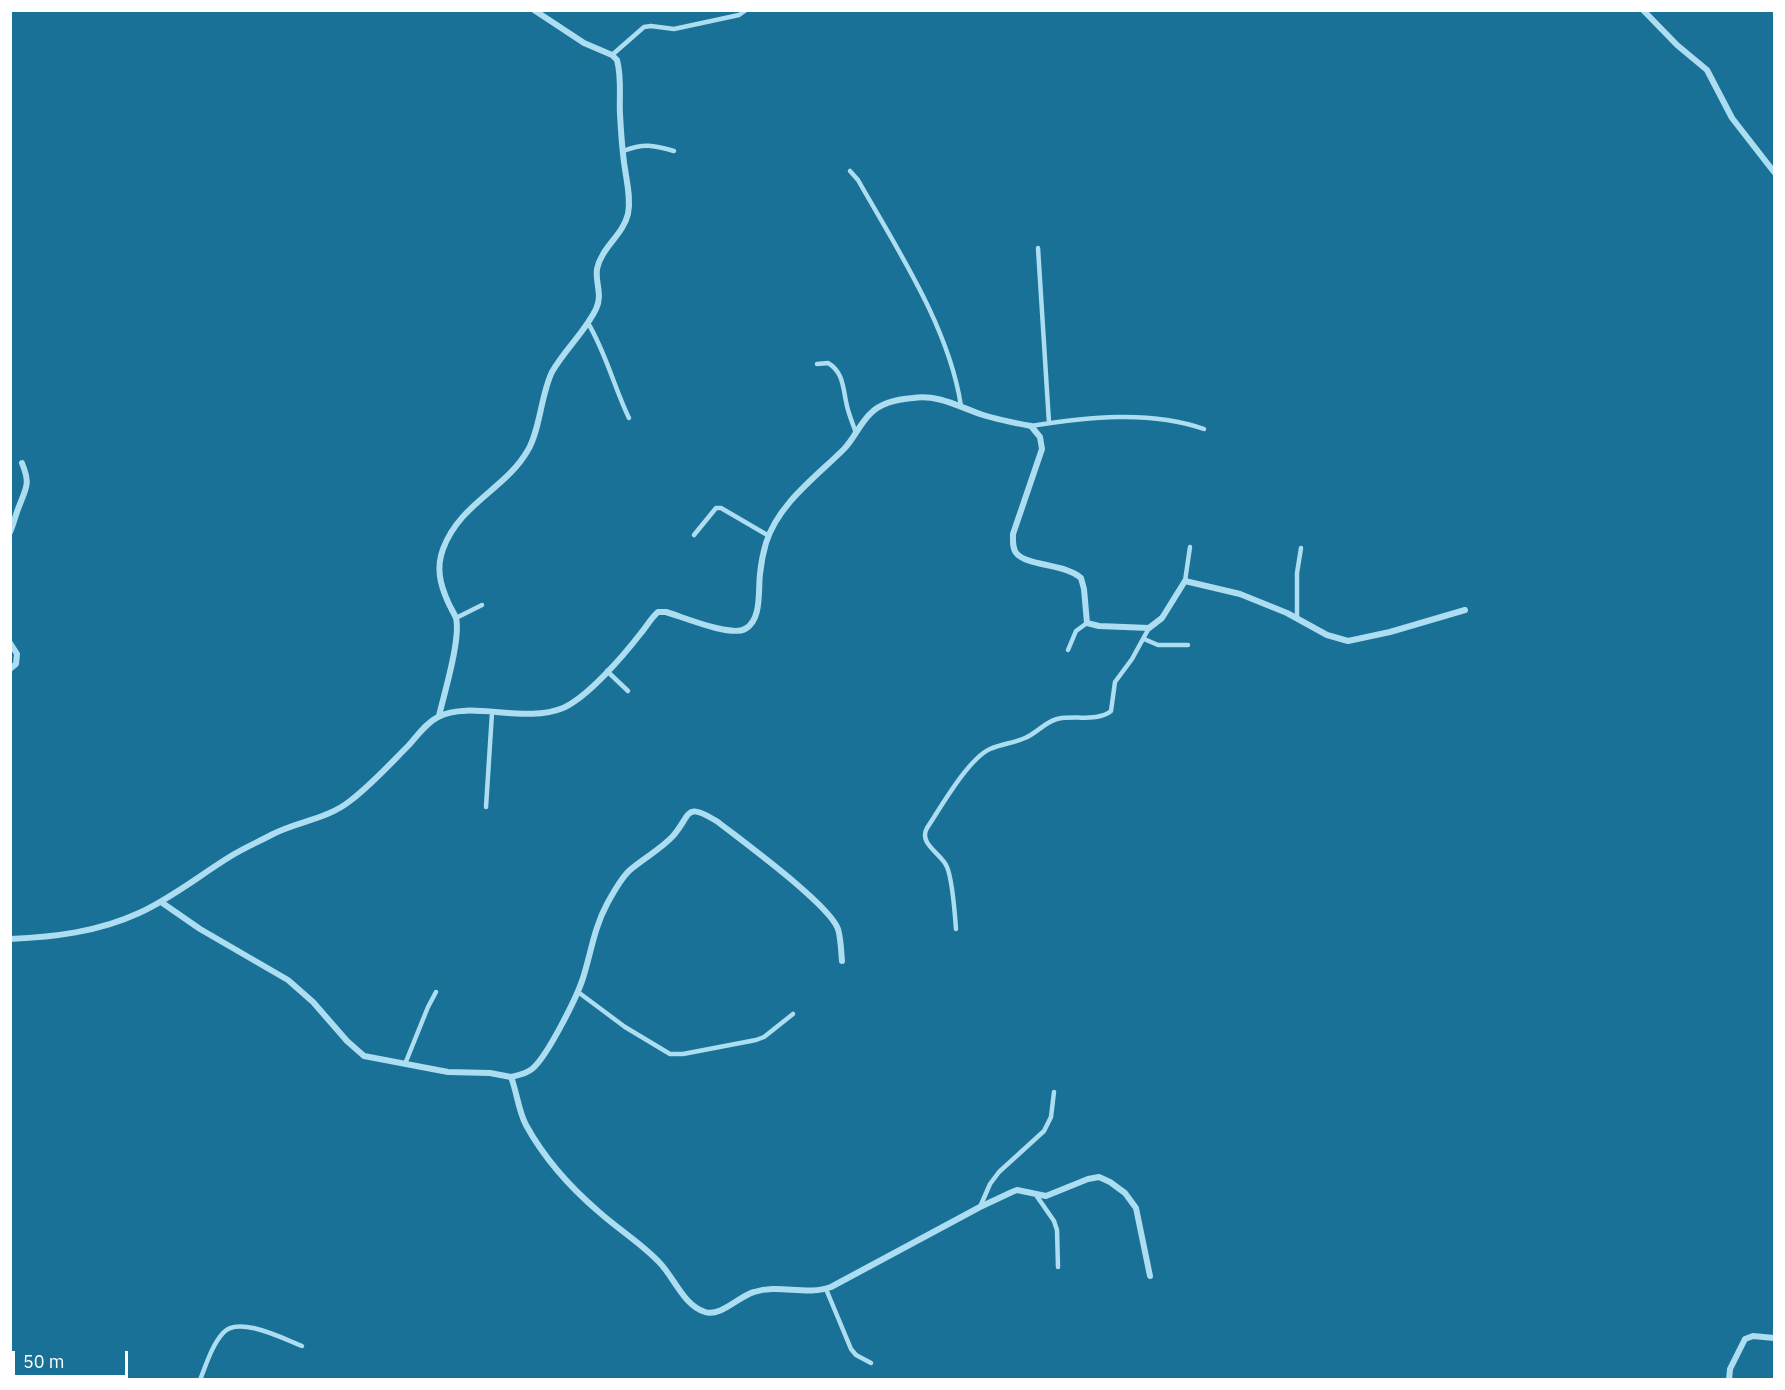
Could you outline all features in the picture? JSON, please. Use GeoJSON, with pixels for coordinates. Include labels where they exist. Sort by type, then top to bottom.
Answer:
{"type":"FeatureCollection","features":[{"type":"Feature","properties":{"kind":"street"},"geometry":{"type":"LineString","coordinates":[[439,716],[454,653],[456,618],[439,577],[444,547],[459,521],[476,502],[500,483],[529,450],[551,374],[588,323],[600,300],[598,267],[628,213],[629,193],[623,151],[617,60],[612,55],[584,43],[534,10]]}},
{"type":"Feature","properties":{"kind":"street"},"geometry":{"type":"LineString","coordinates":[[1643,10],[1677,45],[1707,70],[1732,118],[1774,172]]}},
{"type":"Feature","properties":{"kind":"street"},"geometry":{"type":"LineString","coordinates":[[10,939],[46,937],[94,929],[137,914],[161,902],[231,856],[275,833],[326,816],[349,802],[429,722],[439,716],[451,712],[532,714],[561,709],[579,697],[623,656],[658,612],[666,612],[726,630],[738,632],[747,628],[757,609],[762,561],[769,536],[786,508],[844,449],[871,412],[898,400],[925,397],[944,400],[1004,421],[1031,426],[1040,437],[1042,449],[1013,534],[1014,548],[1017,554],[1024,558],[1067,570],[1081,578],[1087,623],[1099,626],[1149,628],[1162,618],[1185,581],[1240,594],[1327,635],[1348,641],[1390,632],[1465,610]]}},
{"type":"Feature","properties":{"kind":"street"},"geometry":{"type":"LineString","coordinates":[[10,532],[27,489],[26,473],[22,463]]}},
{"type":"Feature","properties":{"kind":"street"},"geometry":{"type":"LineString","coordinates":[[10,643],[17,654],[16,664],[10,669]]}},
{"type":"Feature","properties":{"kind":"street"},"geometry":{"type":"LineString","coordinates":[[161,902],[200,929],[288,980],[313,1002],[347,1041],[364,1056],[448,1072],[490,1073],[511,1077],[524,1074],[538,1063],[578,992],[592,939],[607,904],[628,872],[673,835],[687,814],[703,812],[805,892],[832,919],[838,929],[842,961]]}},
{"type":"Feature","properties":{"kind":"street"},"geometry":{"type":"LineString","coordinates":[[511,1077],[525,1122],[554,1166],[598,1212],[658,1260],[691,1304],[706,1312],[714,1313],[751,1292],[771,1288],[826,1289],[838,1285],[980,1207],[1017,1190],[1046,1196],[1088,1179],[1099,1177],[1110,1182],[1132,1200],[1136,1208],[1150,1276]]}},
{"type":"Feature","properties":{"kind":"street"},"geometry":{"type":"LineString","coordinates":[[1729,1380],[1730,1369],[1745,1340],[1753,1336],[1774,1338]]}},
{"type":"Feature","properties":{"kind":"lane"},"geometry":{"type":"LineString","coordinates":[[612,55],[644,27],[674,29],[739,15],[746,10]]}},
{"type":"Feature","properties":{"kind":"lane"},"geometry":{"type":"LineString","coordinates":[[623,151],[639,145],[657,146],[674,151]]}},
{"type":"Feature","properties":{"kind":"lane"},"geometry":{"type":"LineString","coordinates":[[850,171],[858,180],[899,252],[934,319],[958,384],[961,406]]}},
{"type":"Feature","properties":{"kind":"lane"},"geometry":{"type":"LineString","coordinates":[[1038,248],[1050,423]]}},
{"type":"Feature","properties":{"kind":"lane"},"geometry":{"type":"LineString","coordinates":[[588,323],[600,344],[629,418]]}},
{"type":"Feature","properties":{"kind":"lane"},"geometry":{"type":"LineString","coordinates":[[817,364],[828,363],[837,371],[856,433]]}},
{"type":"Feature","properties":{"kind":"lane"},"geometry":{"type":"LineString","coordinates":[[1031,426],[1064,421],[1128,418],[1171,420],[1204,429]]}},
{"type":"Feature","properties":{"kind":"lane"},"geometry":{"type":"LineString","coordinates":[[694,535],[716,508],[721,508],[769,536]]}},
{"type":"Feature","properties":{"kind":"lane"},"geometry":{"type":"LineString","coordinates":[[1185,581],[1190,547]]}},
{"type":"Feature","properties":{"kind":"lane"},"geometry":{"type":"LineString","coordinates":[[1297,619],[1301,548]]}},
{"type":"Feature","properties":{"kind":"lane"},"geometry":{"type":"LineString","coordinates":[[456,618],[482,605]]}},
{"type":"Feature","properties":{"kind":"lane"},"geometry":{"type":"LineString","coordinates":[[1068,650],[1076,631],[1087,623]]}},
{"type":"Feature","properties":{"kind":"lane"},"geometry":{"type":"LineString","coordinates":[[956,929],[947,866],[925,840],[924,832],[967,769],[989,749],[1028,738],[1053,720],[1099,716],[1111,711],[1115,682],[1132,659],[1149,628]]}},
{"type":"Feature","properties":{"kind":"lane"},"geometry":{"type":"LineString","coordinates":[[1144,639],[1165,646],[1188,645]]}},
{"type":"Feature","properties":{"kind":"lane"},"geometry":{"type":"LineString","coordinates":[[607,671],[628,691]]}},
{"type":"Feature","properties":{"kind":"lane"},"geometry":{"type":"LineString","coordinates":[[486,807],[492,713]]}},
{"type":"Feature","properties":{"kind":"lane"},"geometry":{"type":"LineString","coordinates":[[405,1065],[428,1006],[436,992]]}},
{"type":"Feature","properties":{"kind":"lane"},"geometry":{"type":"LineString","coordinates":[[578,992],[663,1052],[674,1054],[756,1040],[764,1037],[793,1014]]}},
{"type":"Feature","properties":{"kind":"lane"},"geometry":{"type":"LineString","coordinates":[[980,1207],[990,1184],[999,1173],[1049,1124],[1054,1092]]}},
{"type":"Feature","properties":{"kind":"lane"},"geometry":{"type":"LineString","coordinates":[[1036,1195],[1054,1221],[1057,1230],[1058,1267]]}},
{"type":"Feature","properties":{"kind":"lane"},"geometry":{"type":"LineString","coordinates":[[826,1289],[851,1349],[856,1355],[871,1363]]}},
{"type":"Feature","properties":{"kind":"lane"},"geometry":{"type":"LineString","coordinates":[[200,1380],[221,1334],[232,1327],[248,1326],[302,1346]]}}]}
